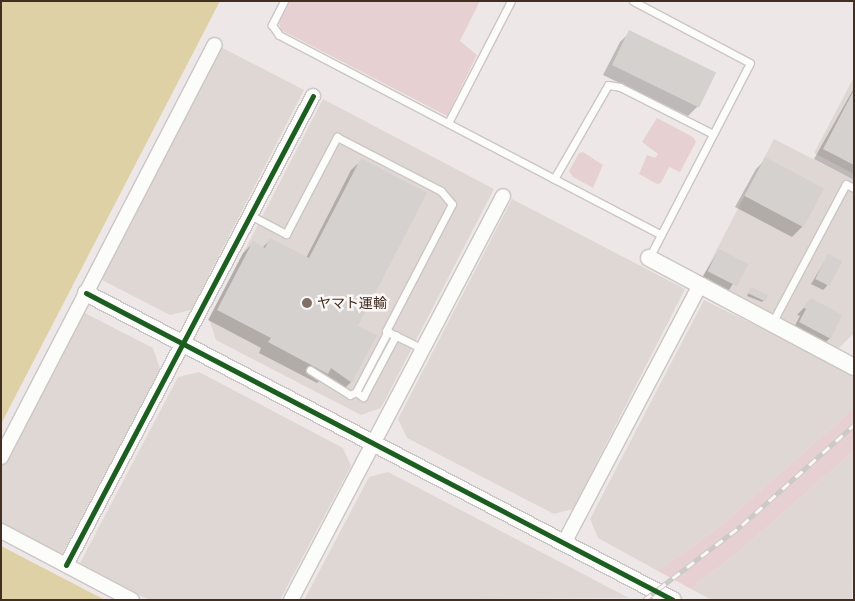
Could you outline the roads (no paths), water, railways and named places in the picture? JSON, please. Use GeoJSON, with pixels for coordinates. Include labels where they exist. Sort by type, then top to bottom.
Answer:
{"type":"FeatureCollection","features":[{"type":"Feature","properties":{"kind":"street"},"geometry":{"type":"LineString","coordinates":[[1,457],[215,45]]}},
{"type":"Feature","properties":{"kind":"street"},"geometry":{"type":"LineString","coordinates":[[66,565],[313,96]]}},
{"type":"Feature","properties":{"kind":"street"},"geometry":{"type":"LineString","coordinates":[[291,600],[503,196]]}},
{"type":"Feature","properties":{"kind":"street"},"geometry":{"type":"LineString","coordinates":[[649,258],[854,367]]}},
{"type":"Feature","properties":{"kind":"street"},"geometry":{"type":"LineString","coordinates":[[564,543],[700,285]]}},
{"type":"Feature","properties":{"kind":"street"},"geometry":{"type":"LineString","coordinates":[[86,293],[673,600]]}},
{"type":"Feature","properties":{"kind":"street"},"geometry":{"type":"LineString","coordinates":[[1,531],[132,600]]}},
{"type":"Feature","properties":{"kind":"lane"},"geometry":{"type":"LineString","coordinates":[[284,1],[272,25],[278,34],[661,235]]}},
{"type":"Feature","properties":{"kind":"lane"},"geometry":{"type":"LineString","coordinates":[[448,123],[511,1]]}},
{"type":"Feature","properties":{"kind":"lane"},"geometry":{"type":"LineString","coordinates":[[633,1],[750,63],[649,258]]}},
{"type":"Feature","properties":{"kind":"lane"},"geometry":{"type":"LineString","coordinates":[[554,179],[608,85],[620,87],[713,134]]}},
{"type":"Feature","properties":{"kind":"lane"},"geometry":{"type":"LineString","coordinates":[[250,215],[286,234],[337,136],[441,191],[452,204],[356,392],[350,395],[310,370]]}},
{"type":"Feature","properties":{"kind":"lane"},"geometry":{"type":"LineString","coordinates":[[772,323],[846,184],[854,188]]}},
{"type":"Feature","properties":{"kind":"lane"},"geometry":{"type":"LineString","coordinates":[[388,331],[423,349]]}},
{"type":"Feature","properties":{"kind":"lane"},"geometry":{"type":"LineString","coordinates":[[356,392],[364,396],[396,336]]}},
{"type":"Feature","properties":{"kind":"railway"},"geometry":{"type":"LineString","coordinates":[[644,600],[742,525],[854,425]]}},
{"type":"Feature","properties":{"kind":"place","name":"ヤマト運輸"},"geometry":{"type":"Point","coordinates":[307,303]}}]}
